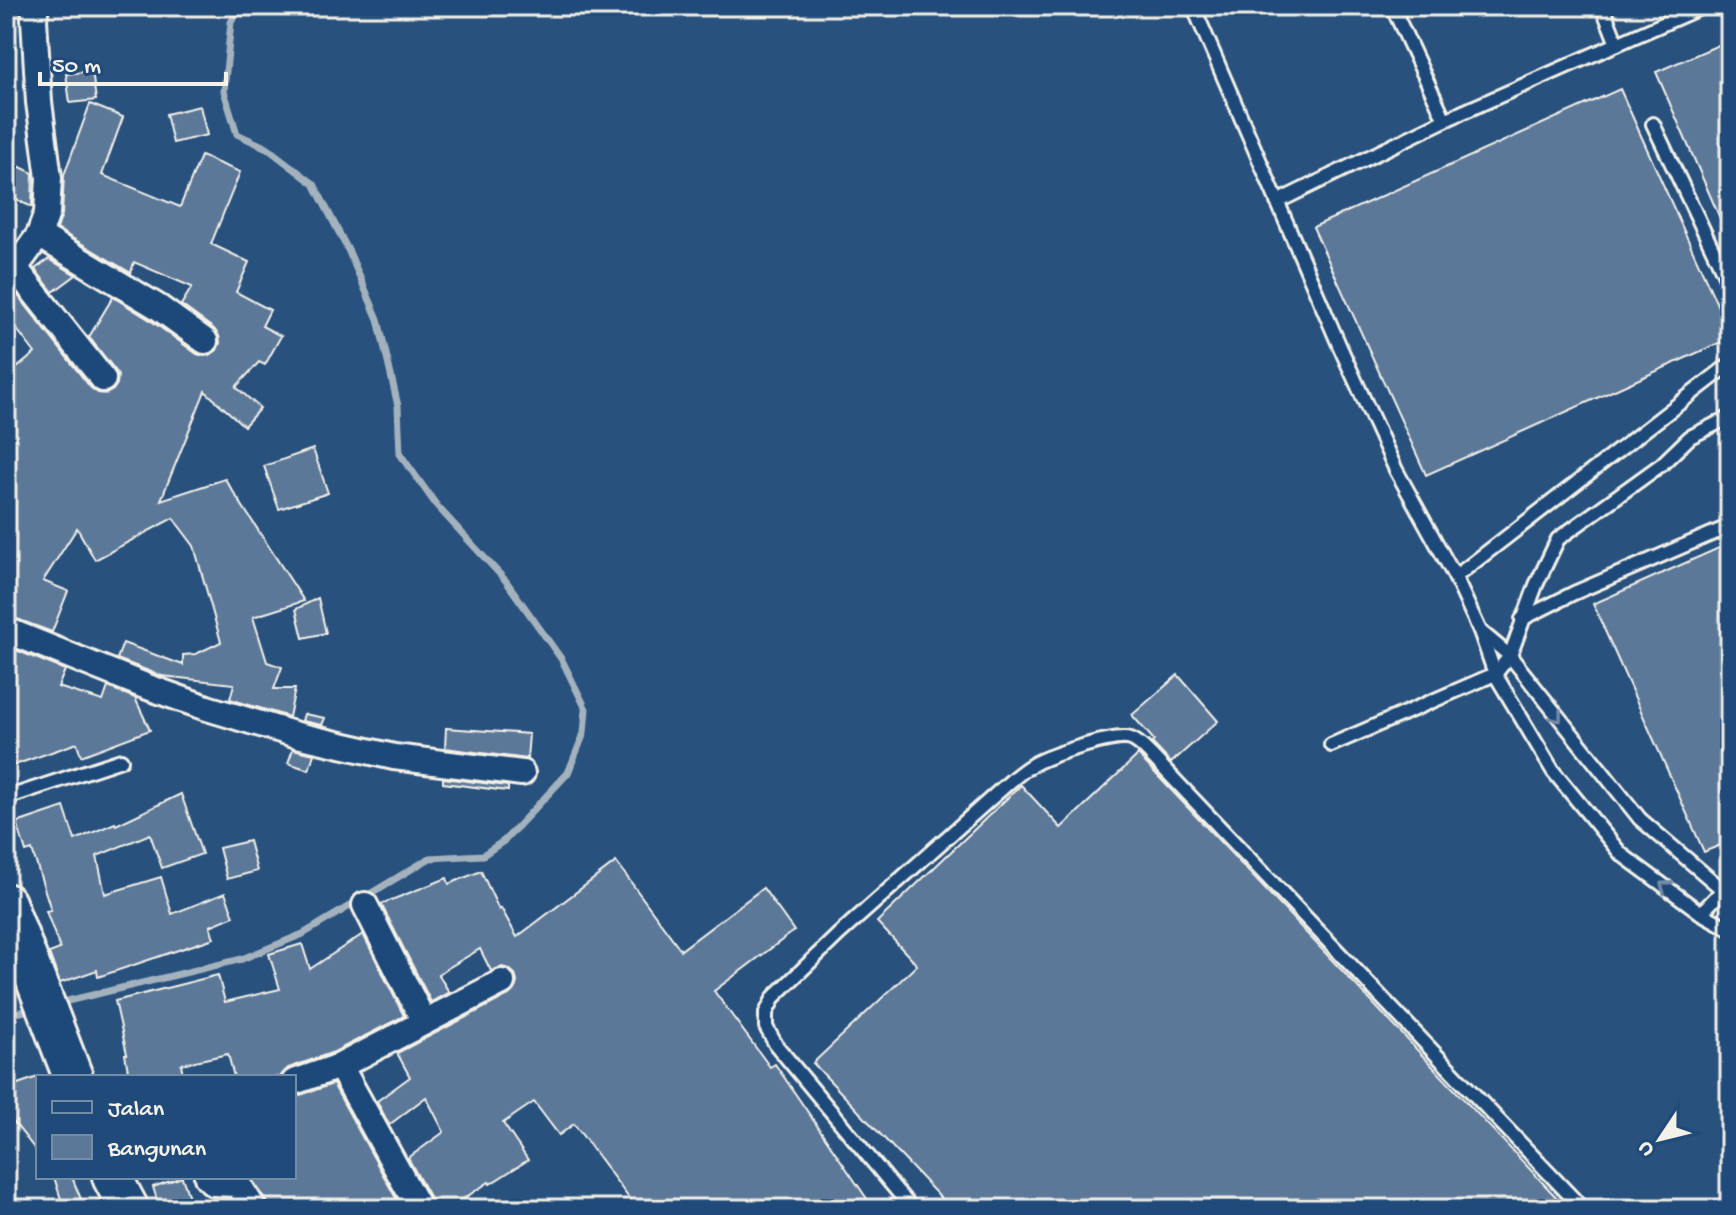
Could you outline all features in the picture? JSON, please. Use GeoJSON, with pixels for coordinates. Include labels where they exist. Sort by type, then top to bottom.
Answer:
{"type":"FeatureCollection","features":[{"type":"Feature","properties":{"kind":"main road"},"geometry":{"type":"LineString","coordinates":[[6,903],[72,1075]]}},
{"type":"Feature","properties":{"kind":"main road"},"geometry":{"type":"LineString","coordinates":[[113,1179],[129,1209]]}},
{"type":"Feature","properties":{"kind":"street"},"geometry":{"type":"LineString","coordinates":[[36,6],[34,19],[39,102],[49,178],[47,213],[39,235],[11,272],[103,379]]}},
{"type":"Feature","properties":{"kind":"street"},"geometry":{"type":"LineString","coordinates":[[39,235],[158,307],[205,341]]}},
{"type":"Feature","properties":{"kind":"street"},"geometry":{"type":"LineString","coordinates":[[6,630],[195,704],[297,735],[394,757],[522,773]]}},
{"type":"Feature","properties":{"kind":"street"},"geometry":{"type":"LineString","coordinates":[[365,905],[424,1022]]}},
{"type":"Feature","properties":{"kind":"street"},"geometry":{"type":"LineString","coordinates":[[296,1081],[340,1066],[502,982]]}},
{"type":"Feature","properties":{"kind":"street"},"geometry":{"type":"LineString","coordinates":[[340,1066],[419,1209]]}},
{"type":"Feature","properties":{"kind":"street"},"geometry":{"type":"LineString","coordinates":[[209,1179],[213,1183],[236,1184],[254,1209]]}},
{"type":"Feature","properties":{"kind":"lane"},"geometry":{"type":"LineString","coordinates":[[1193,6],[1340,347],[1396,470],[1455,577],[1480,631],[1495,674],[1553,771],[1621,854],[1701,913],[1730,929]]}},
{"type":"Feature","properties":{"kind":"lane"},"geometry":{"type":"LineString","coordinates":[[1392,6],[1445,120]]}},
{"type":"Feature","properties":{"kind":"lane"},"geometry":{"type":"LineString","coordinates":[[1602,6],[1617,44]]}},
{"type":"Feature","properties":{"kind":"lane"},"geometry":{"type":"LineString","coordinates":[[1277,202],[1445,120],[1704,6]]}},
{"type":"Feature","properties":{"kind":"lane"},"geometry":{"type":"LineString","coordinates":[[1653,124],[1730,286]]}},
{"type":"Feature","properties":{"kind":"lane"},"geometry":{"type":"LineString","coordinates":[[1455,577],[1730,364]]}},
{"type":"Feature","properties":{"kind":"lane"},"geometry":{"type":"LineString","coordinates":[[1331,745],[1495,674],[1510,656],[1522,619],[1558,539],[1662,464],[1690,437],[1730,417]]}},
{"type":"Feature","properties":{"kind":"lane"},"geometry":{"type":"LineString","coordinates":[[1522,619],[1574,593],[1730,526]]}},
{"type":"Feature","properties":{"kind":"lane"},"geometry":{"type":"LineString","coordinates":[[1480,631],[1510,656],[1640,819],[1726,892]]}},
{"type":"Feature","properties":{"kind":"lane"},"geometry":{"type":"LineString","coordinates":[[912,1209],[776,1045],[766,1027],[766,1013],[774,997],[812,958],[1030,766],[1116,738],[1130,738],[1151,755],[1583,1209]]}},
{"type":"Feature","properties":{"kind":"lane"},"geometry":{"type":"LineString","coordinates":[[6,798],[121,760]]}},
{"type":"Feature","properties":{"kind":"lane"},"geometry":{"type":"LineString","coordinates":[[1701,913],[1726,892],[1730,877]]}},
{"type":"Feature","properties":{"kind":"building"},"geometry":{"type":"Polygon","coordinates":[[[1730,40],[1730,241],[1656,72],[1730,40]]]}},
{"type":"Feature","properties":{"kind":"building"},"geometry":{"type":"Polygon","coordinates":[[[92,71],[96,100],[70,103],[66,74],[92,71]]]}},
{"type":"Feature","properties":{"kind":"building"},"geometry":{"type":"Polygon","coordinates":[[[1620,89],[1730,338],[1426,475],[1313,227],[1620,89]]]}},
{"type":"Feature","properties":{"kind":"building"},"geometry":{"type":"Polygon","coordinates":[[[90,104],[123,117],[102,175],[180,207],[201,156],[240,172],[211,244],[249,262],[236,292],[270,310],[262,326],[281,336],[265,365],[259,362],[236,387],[260,408],[244,426],[205,391],[161,500],[225,479],[304,601],[253,617],[267,662],[282,667],[274,689],[295,689],[289,717],[230,699],[234,684],[162,676],[117,659],[123,643],[183,665],[183,655],[196,654],[221,642],[194,546],[173,518],[95,560],[77,528],[43,581],[68,591],[52,632],[6,615],[6,377],[35,353],[6,315],[6,290],[12,288],[98,393],[106,394],[113,390],[118,376],[89,337],[113,297],[197,354],[210,355],[220,343],[214,329],[181,305],[192,287],[134,262],[131,273],[57,229],[62,214],[64,175],[90,104]]]}},
{"type":"Feature","properties":{"kind":"building"},"geometry":{"type":"Polygon","coordinates":[[[200,106],[207,135],[173,143],[166,114],[200,106]]]}},
{"type":"Feature","properties":{"kind":"building"},"geometry":{"type":"Polygon","coordinates":[[[6,160],[33,173],[32,207],[6,195],[6,160]]]}},
{"type":"Feature","properties":{"kind":"building"},"geometry":{"type":"Polygon","coordinates":[[[49,259],[76,275],[53,292],[35,269],[49,259]]]}},
{"type":"Feature","properties":{"kind":"building"},"geometry":{"type":"Polygon","coordinates":[[[313,449],[328,493],[279,509],[264,466],[313,449]]]}},
{"type":"Feature","properties":{"kind":"building"},"geometry":{"type":"Polygon","coordinates":[[[1730,543],[1730,841],[1704,852],[1593,604],[1730,543]]]}},
{"type":"Feature","properties":{"kind":"building"},"geometry":{"type":"Polygon","coordinates":[[[318,598],[326,633],[303,638],[296,609],[318,598]]]}},
{"type":"Feature","properties":{"kind":"building"},"geometry":{"type":"Polygon","coordinates":[[[6,646],[65,670],[58,687],[103,701],[108,687],[135,698],[150,730],[81,756],[77,743],[6,768],[6,646]]]}},
{"type":"Feature","properties":{"kind":"building"},"geometry":{"type":"Polygon","coordinates":[[[1178,675],[1218,721],[1171,763],[1132,715],[1178,675]]]}},
{"type":"Feature","properties":{"kind":"building"},"geometry":{"type":"Polygon","coordinates":[[[304,714],[325,718],[322,725],[302,721],[304,714]]]}},
{"type":"Feature","properties":{"kind":"building"},"geometry":{"type":"Polygon","coordinates":[[[446,728],[529,734],[527,759],[445,748],[446,728]]]}},
{"type":"Feature","properties":{"kind":"building"},"geometry":{"type":"Polygon","coordinates":[[[293,749],[314,754],[309,770],[288,763],[293,749]]]}},
{"type":"Feature","properties":{"kind":"building"},"geometry":{"type":"Polygon","coordinates":[[[1138,755],[1559,1200],[1549,1209],[951,1209],[813,1063],[917,965],[877,922],[1021,785],[1061,828],[1138,755]]]}},
{"type":"Feature","properties":{"kind":"building"},"geometry":{"type":"Polygon","coordinates":[[[443,778],[508,786],[508,791],[443,783],[443,778]]]}},
{"type":"Feature","properties":{"kind":"building"},"geometry":{"type":"Polygon","coordinates":[[[181,794],[202,854],[162,868],[150,834],[97,856],[105,894],[161,877],[172,914],[225,893],[234,916],[210,926],[214,938],[98,977],[97,970],[60,983],[49,953],[60,949],[46,911],[51,910],[32,850],[26,852],[17,823],[64,807],[75,840],[116,825],[181,794]]]}},
{"type":"Feature","properties":{"kind":"building"},"geometry":{"type":"Polygon","coordinates":[[[249,841],[257,871],[227,879],[219,848],[249,841]]]}},
{"type":"Feature","properties":{"kind":"building"},"geometry":{"type":"Polygon","coordinates":[[[616,862],[681,950],[763,888],[794,931],[714,991],[770,1067],[775,1064],[874,1209],[637,1209],[574,1124],[559,1135],[534,1102],[503,1123],[528,1160],[448,1209],[434,1209],[408,1158],[444,1132],[426,1097],[389,1125],[377,1101],[410,1077],[397,1053],[509,995],[517,982],[515,974],[509,969],[502,967],[491,971],[480,949],[438,974],[449,992],[431,1002],[381,904],[447,878],[449,884],[481,871],[499,910],[501,908],[517,937],[616,862]]]}},
{"type":"Feature","properties":{"kind":"building"},"geometry":{"type":"Polygon","coordinates":[[[363,934],[404,1016],[334,1052],[288,1068],[282,1075],[233,1075],[228,1054],[181,1064],[183,1074],[179,1075],[129,1075],[115,1001],[218,975],[225,1002],[280,989],[269,954],[302,944],[310,969],[363,934]]]}},
{"type":"Feature","properties":{"kind":"building"},"geometry":{"type":"Polygon","coordinates":[[[36,1078],[36,1150],[13,1121],[6,1088],[36,1078]]]}},
{"type":"Feature","properties":{"kind":"building"},"geometry":{"type":"Polygon","coordinates":[[[333,1084],[402,1209],[269,1209],[251,1179],[296,1179],[296,1096],[333,1084]]]}},
{"type":"Feature","properties":{"kind":"building"},"geometry":{"type":"Polygon","coordinates":[[[55,1179],[73,1179],[85,1209],[64,1209],[55,1179]]]}},
{"type":"Feature","properties":{"kind":"building"},"geometry":{"type":"Polygon","coordinates":[[[183,1179],[193,1209],[160,1209],[153,1187],[183,1179]]]}},
{"type":"Feature","properties":{"kind":"waterway"},"geometry":{"type":"LineString","coordinates":[[55,1004],[242,959],[303,934],[430,858],[483,855],[505,840],[568,773],[584,733],[586,709],[562,660],[506,581],[437,506],[400,454],[398,406],[378,319],[349,252],[314,184],[267,148],[237,134],[224,91],[231,22],[242,6]]}},
{"type":"Feature","properties":{"kind":"waterway"},"geometry":{"type":"LineString","coordinates":[[6,1015],[35,1009]]}}]}
